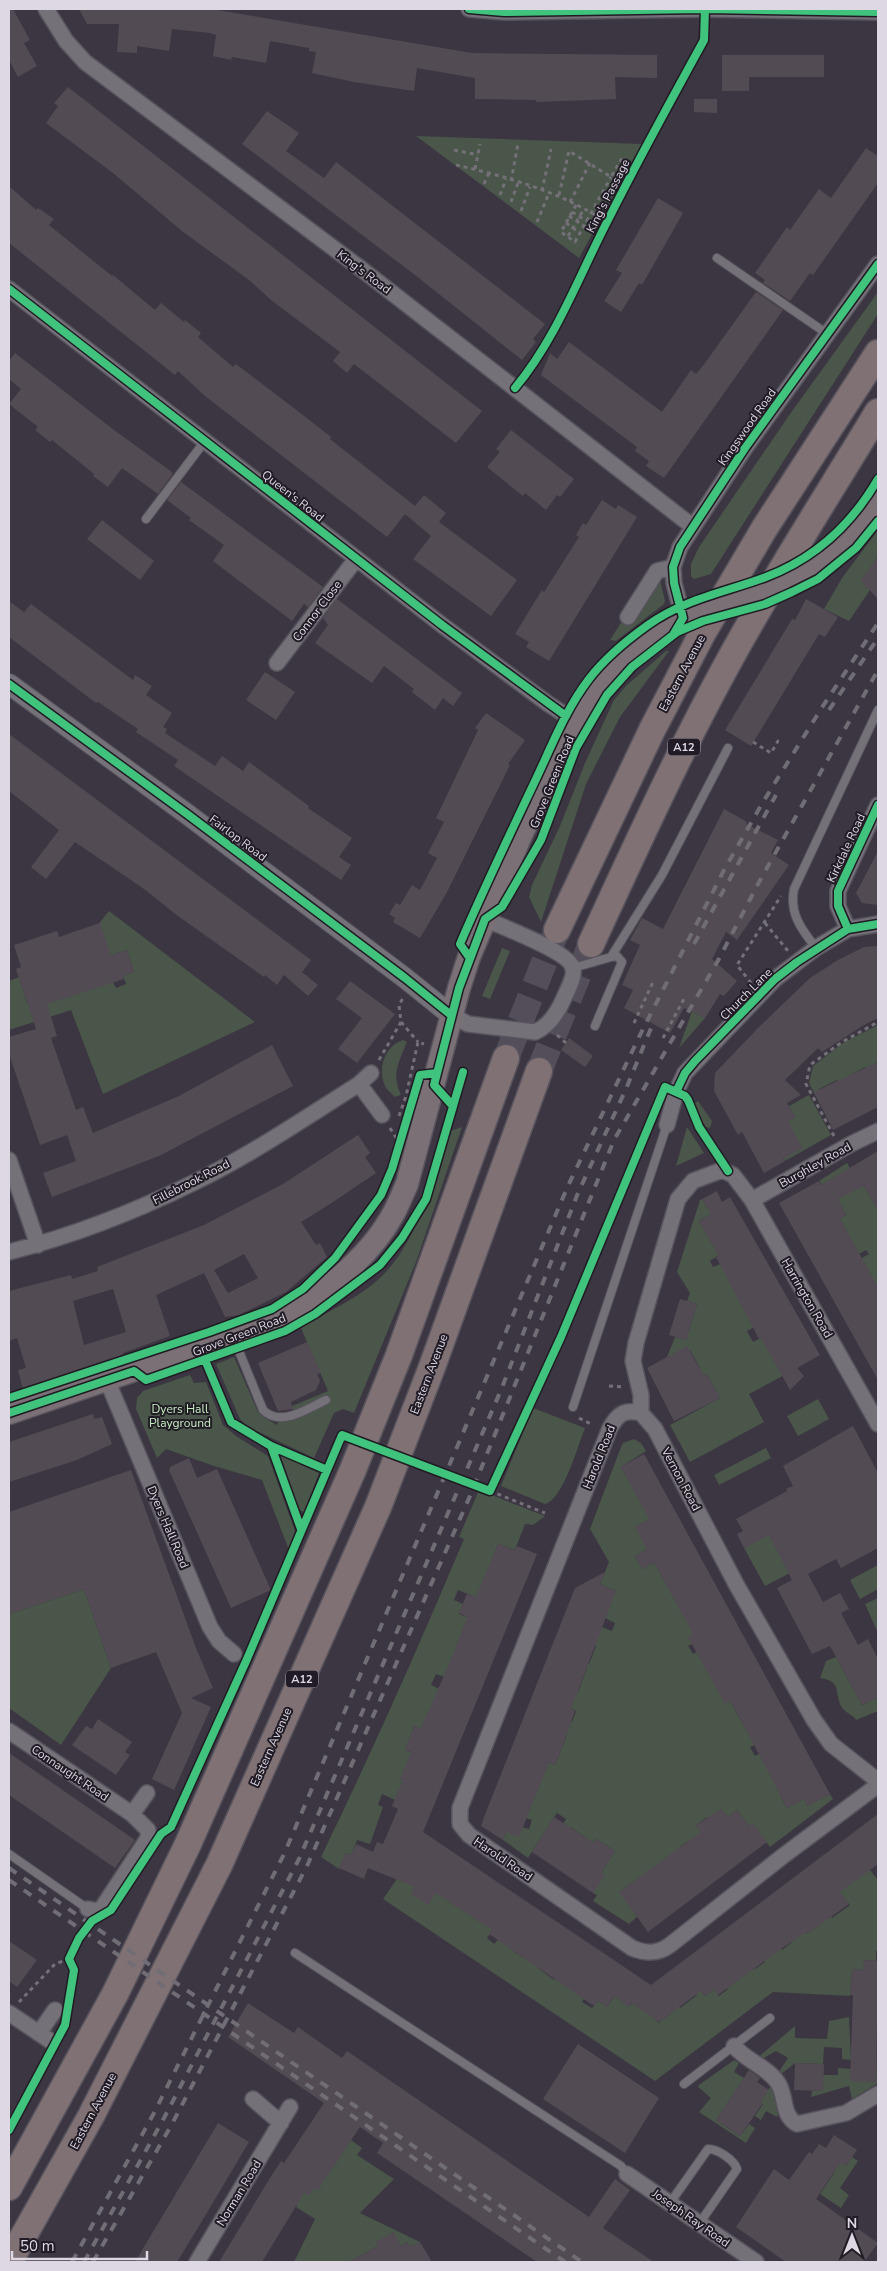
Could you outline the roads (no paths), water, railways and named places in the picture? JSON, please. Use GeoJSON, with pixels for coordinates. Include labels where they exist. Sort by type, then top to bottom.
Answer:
{"type":"FeatureCollection","features":[{"type":"Feature","properties":{"kind":"highway","name":"Eastern Avenue"},"geometry":{"type":"LineString","coordinates":[[557,930],[652,730],[702,634],[764,529],[878,353]]}},
{"type":"Feature","properties":{"kind":"highway","name":"A12"},"geometry":{"type":"LineString","coordinates":[[601,950],[650,816],[707,702],[754,616],[878,412]]}},
{"type":"Feature","properties":{"kind":"highway"},"geometry":{"type":"LineString","coordinates":[[9,2187],[115,1994],[188,1844],[216,1781],[352,1472],[399,1355],[506,1058]]}},
{"type":"Feature","properties":{"kind":"highway","name":"Eastern Avenue"},"geometry":{"type":"LineString","coordinates":[[9,2262],[91,2116],[231,1838],[378,1507],[432,1368],[539,1071]]}},
{"type":"Feature","properties":{"kind":"main road","name":"Grove Green Road"},"geometry":{"type":"LineString","coordinates":[[9,1412],[266,1325],[303,1306],[364,1253],[392,1217],[407,1184],[451,1015],[465,969],[485,919],[522,833],[576,722],[595,690],[646,640],[685,617],[774,588],[804,572],[846,541],[866,519],[878,500]]}},
{"type":"Feature","properties":{"kind":"street","name":"King's Road"},"geometry":{"type":"LineString","coordinates":[[46,9],[66,42],[85,62],[360,268],[692,526]]}},
{"type":"Feature","properties":{"kind":"street"},"geometry":{"type":"LineString","coordinates":[[472,9],[504,12],[702,9]]}},
{"type":"Feature","properties":{"kind":"street"},"geometry":{"type":"LineString","coordinates":[[707,9],[878,12]]}},
{"type":"Feature","properties":{"kind":"street","name":"Kingswood Road"},"geometry":{"type":"LineString","coordinates":[[685,617],[674,583],[674,567],[680,547],[692,526],[826,334],[878,264]]}},
{"type":"Feature","properties":{"kind":"street","name":"Queen's Road"},"geometry":{"type":"LineString","coordinates":[[9,289],[356,559],[546,703],[576,722]]}},
{"type":"Feature","properties":{"kind":"street","name":"Connor Close"},"geometry":{"type":"LineString","coordinates":[[277,663],[356,559]]}},
{"type":"Feature","properties":{"kind":"street"},"geometry":{"type":"LineString","coordinates":[[628,617],[657,571],[674,567]]}},
{"type":"Feature","properties":{"kind":"street","name":"Fairlop Road"},"geometry":{"type":"LineString","coordinates":[[9,684],[187,814],[401,975],[451,1015]]}},
{"type":"Feature","properties":{"kind":"street","name":"Kirkdale Road"},"geometry":{"type":"LineString","coordinates":[[848,929],[838,906],[838,891],[878,805]]}},
{"type":"Feature","properties":{"kind":"street"},"geometry":{"type":"LineString","coordinates":[[451,1015],[460,1021],[481,1026],[535,1032],[543,1029],[557,1012],[574,972],[570,962],[558,952],[485,919]]}},
{"type":"Feature","properties":{"kind":"street","name":"Church Lane"},"geometry":{"type":"LineString","coordinates":[[667,1125],[676,1092],[685,1073],[774,979],[816,948],[848,929],[878,924]]}},
{"type":"Feature","properties":{"kind":"street","name":"Fillebrook Road"},"geometry":{"type":"LineString","coordinates":[[9,1252],[38,1245],[125,1214],[194,1182],[278,1135],[359,1084],[371,1073]]}},
{"type":"Feature","properties":{"kind":"street"},"geometry":{"type":"LineString","coordinates":[[359,1084],[382,1114]]}},
{"type":"Feature","properties":{"kind":"street","name":"Burghley Road"},"geometry":{"type":"LineString","coordinates":[[752,1200],[851,1144],[878,1131]]}},
{"type":"Feature","properties":{"kind":"street"},"geometry":{"type":"LineString","coordinates":[[9,1160],[38,1245]]}},
{"type":"Feature","properties":{"kind":"street","name":"Harrington Road"},"geometry":{"type":"LineString","coordinates":[[641,1412],[642,1395],[633,1361],[636,1343],[678,1199],[689,1185],[722,1170],[733,1175],[752,1200],[878,1424]]}},
{"type":"Feature","properties":{"kind":"street","name":"Dyers Hall Road"},"geometry":{"type":"LineString","coordinates":[[107,1380],[210,1627],[219,1641],[234,1654]]}},
{"type":"Feature","properties":{"kind":"street","name":"Harold Road"},"geometry":{"type":"LineString","coordinates":[[641,1412],[625,1412],[617,1417],[610,1428],[460,1808],[460,1824],[469,1836],[632,1948],[642,1952],[653,1953],[662,1951],[783,1856],[878,1785]]}},
{"type":"Feature","properties":{"kind":"street","name":"Vernon Road"},"geometry":{"type":"LineString","coordinates":[[641,1412],[655,1429],[736,1584],[814,1720],[830,1744],[878,1781]]}},
{"type":"Feature","properties":{"kind":"street","name":"Connaught Road"},"geometry":{"type":"LineString","coordinates":[[9,1731],[132,1814],[148,1830],[148,1838],[102,1908],[97,1911],[88,1909]]}},
{"type":"Feature","properties":{"kind":"street"},"geometry":{"type":"LineString","coordinates":[[132,1814],[147,1793]]}},
{"type":"Feature","properties":{"kind":"street"},"geometry":{"type":"LineString","coordinates":[[12,2010],[44,2037],[54,2010]]}},
{"type":"Feature","properties":{"kind":"street"},"geometry":{"type":"LineString","coordinates":[[734,2046],[740,2054],[778,2082],[786,2113],[797,2124],[846,2113],[878,2094]]}},
{"type":"Feature","properties":{"kind":"street"},"geometry":{"type":"LineString","coordinates":[[253,2099],[281,2123]]}},
{"type":"Feature","properties":{"kind":"street","name":"Norman Road"},"geometry":{"type":"LineString","coordinates":[[197,2262],[290,2107]]}},
{"type":"Feature","properties":{"kind":"street","name":"Joseph Ray Road"},"geometry":{"type":"LineString","coordinates":[[627,2174],[756,2262]]}},
{"type":"Feature","properties":{"kind":"lane"},"geometry":{"type":"LineString","coordinates":[[717,258],[826,334]]}},
{"type":"Feature","properties":{"kind":"lane"},"geometry":{"type":"LineString","coordinates":[[146,519],[205,441]]}},
{"type":"Feature","properties":{"kind":"lane"},"geometry":{"type":"LineString","coordinates":[[816,948],[795,919],[792,896],[878,710]]}},
{"type":"Feature","properties":{"kind":"lane"},"geometry":{"type":"LineString","coordinates":[[573,968],[601,950],[662,875],[728,748]]}},
{"type":"Feature","properties":{"kind":"lane"},"geometry":{"type":"LineString","coordinates":[[595,1026],[622,962],[621,958],[601,950]]}},
{"type":"Feature","properties":{"kind":"lane"},"geometry":{"type":"LineString","coordinates":[[573,1407],[667,1125]]}},
{"type":"Feature","properties":{"kind":"lane"},"geometry":{"type":"LineString","coordinates":[[233,1337],[263,1410],[268,1416],[287,1417],[326,1400]]}},
{"type":"Feature","properties":{"kind":"lane"},"geometry":{"type":"LineString","coordinates":[[9,1854],[88,1909]]}},
{"type":"Feature","properties":{"kind":"lane"},"geometry":{"type":"LineString","coordinates":[[295,1953],[621,2166],[627,2174]]}},
{"type":"Feature","properties":{"kind":"lane"},"geometry":{"type":"LineString","coordinates":[[684,2084],[770,2018]]}},
{"type":"Feature","properties":{"kind":"lane"},"geometry":{"type":"LineString","coordinates":[[670,2203],[708,2149],[714,2149],[735,2164],[737,2169],[700,2224]]}},
{"type":"Feature","properties":{"kind":"tunnel"},"geometry":{"type":"LineString","coordinates":[[506,1058],[557,930]]}},
{"type":"Feature","properties":{"kind":"tunnel"},"geometry":{"type":"LineString","coordinates":[[539,1071],[591,944]]}},
{"type":"Feature","properties":{"kind":"railway"},"geometry":{"type":"LineString","coordinates":[[72,2262],[154,2113],[285,1852],[567,1188],[640,1035],[724,870],[763,802],[878,623]]}},
{"type":"Feature","properties":{"kind":"railway"},"geometry":{"type":"LineString","coordinates":[[829,710],[878,638]]}},
{"type":"Feature","properties":{"kind":"railway"},"geometry":{"type":"LineString","coordinates":[[93,2262],[172,2124],[307,1866],[470,1496],[614,1140],[720,957],[758,884],[878,670]]}},
{"type":"Feature","properties":{"kind":"railway"},"geometry":{"type":"LineString","coordinates":[[694,944],[776,795]]}},
{"type":"Feature","properties":{"kind":"railway"},"geometry":{"type":"LineString","coordinates":[[84,2262],[164,2118],[299,1859],[501,1390],[578,1193],[626,1089],[651,1028]]}},
{"type":"Feature","properties":{"kind":"railway"},"geometry":{"type":"LineString","coordinates":[[9,1868],[582,2262]]}},
{"type":"Feature","properties":{"kind":"railway"},"geometry":{"type":"LineString","coordinates":[[9,1880],[565,2262]]}},
{"type":"Feature","properties":{"kind":"park label","name":"Dyers Hall Playground"},"geometry":{"type":"Point","coordinates":[180,1416]}}]}
